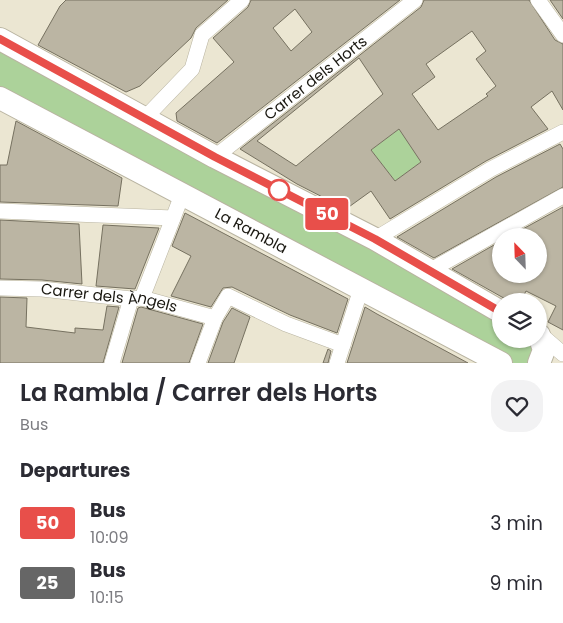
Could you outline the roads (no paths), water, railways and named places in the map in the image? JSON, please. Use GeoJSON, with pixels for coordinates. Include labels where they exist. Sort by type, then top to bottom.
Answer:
{"type":"FeatureCollection","features":[{"type":"Feature","properties":{"kind":"street"},"geometry":{"type":"LineString","coordinates":[[145,118],[192,69],[202,35],[242,0]]}},
{"type":"Feature","properties":{"kind":"street","name":"Carrer dels Horts"},"geometry":{"type":"LineString","coordinates":[[215,157],[415,0]]}},
{"type":"Feature","properties":{"kind":"street"},"geometry":{"type":"LineString","coordinates":[[538,0],[563,34]]}},
{"type":"Feature","properties":{"kind":"street"},"geometry":{"type":"LineString","coordinates":[[0,39],[215,157],[375,239],[492,307]]}},
{"type":"Feature","properties":{"kind":"street","name":"La Rambla"},"geometry":{"type":"LineString","coordinates":[[0,98],[501,363]]}},
{"type":"Feature","properties":{"kind":"street"},"geometry":{"type":"LineString","coordinates":[[375,239],[491,169],[563,132]]}},
{"type":"Feature","properties":{"kind":"street"},"geometry":{"type":"LineString","coordinates":[[112,363],[136,299],[182,195]]}},
{"type":"Feature","properties":{"kind":"street"},"geometry":{"type":"LineString","coordinates":[[429,271],[563,196]]}},
{"type":"Feature","properties":{"kind":"street"},"geometry":{"type":"LineString","coordinates":[[0,211],[173,218]]}},
{"type":"Feature","properties":{"kind":"street","name":"Carrer dels Àngels"},"geometry":{"type":"LineString","coordinates":[[0,288],[42,289],[136,299],[215,318]]}},
{"type":"Feature","properties":{"kind":"street"},"geometry":{"type":"LineString","coordinates":[[337,363],[361,289]]}},
{"type":"Feature","properties":{"kind":"street"},"geometry":{"type":"LineString","coordinates":[[198,363],[215,318],[228,296],[286,324],[343,346]]}},
{"type":"Feature","properties":{"kind":"street"},"geometry":{"type":"LineString","coordinates":[[547,341],[563,354]]}},
{"type":"Feature","properties":{"kind":"street"},"geometry":{"type":"LineString","coordinates":[[539,363],[543,348]]}}]}
